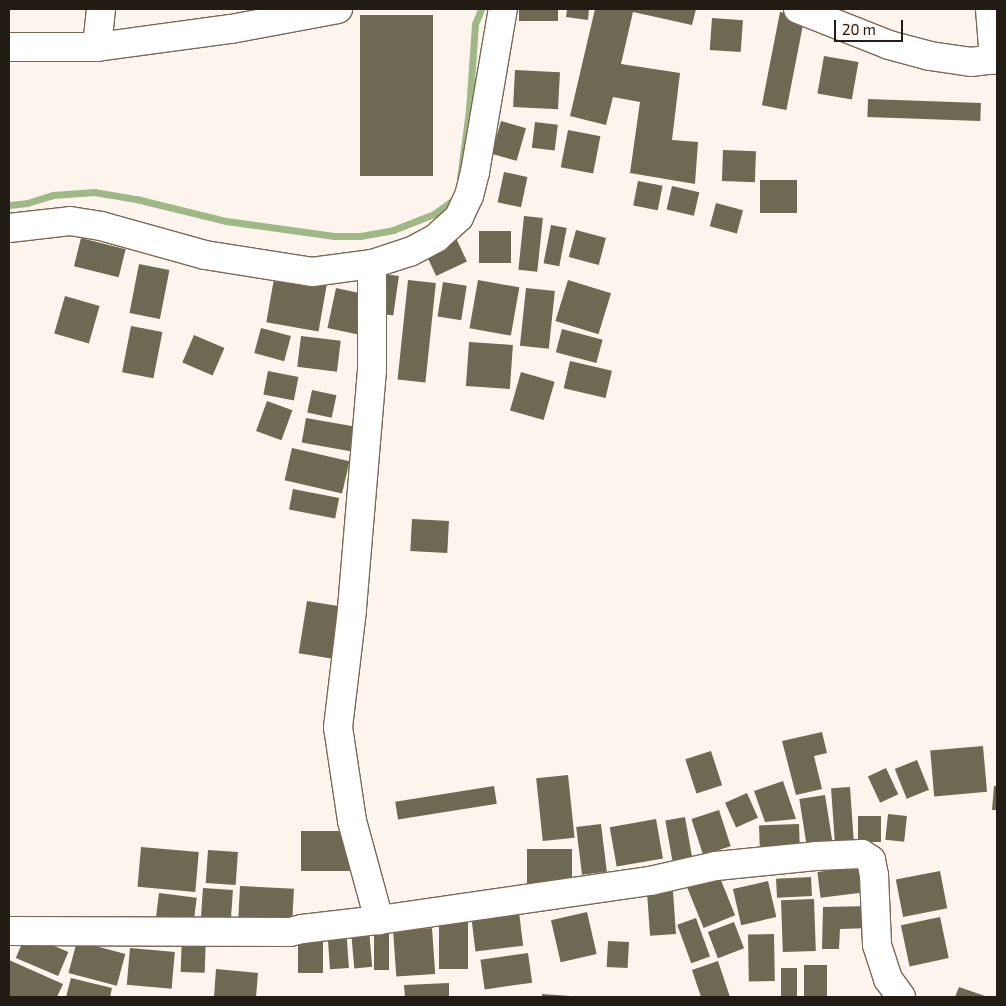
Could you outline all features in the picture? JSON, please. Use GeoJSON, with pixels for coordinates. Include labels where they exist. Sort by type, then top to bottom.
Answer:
{"type":"FeatureCollection","features":[{"type":"Feature","properties":{"kind":"street"},"geometry":{"type":"LineString","coordinates":[[97,47],[101,9]]}},
{"type":"Feature","properties":{"kind":"street"},"geometry":{"type":"LineString","coordinates":[[9,47],[97,47],[231,29],[338,9]]}},
{"type":"Feature","properties":{"kind":"street"},"geometry":{"type":"LineString","coordinates":[[9,228],[70,221],[100,226],[205,255],[312,272],[372,264],[410,252],[436,238],[460,217],[469,196],[475,172],[503,9]]}},
{"type":"Feature","properties":{"kind":"street"},"geometry":{"type":"LineString","coordinates":[[798,9],[890,45],[930,56],[971,62],[996,59],[990,9]]}},
{"type":"Feature","properties":{"kind":"street"},"geometry":{"type":"LineString","coordinates":[[372,264],[372,370],[352,610],[338,727],[352,820],[379,920]]}},
{"type":"Feature","properties":{"kind":"street"},"geometry":{"type":"LineString","coordinates":[[9,930],[290,932],[650,881],[716,866],[862,854],[871,860],[874,875],[877,945],[888,979],[901,997]]}},
{"type":"Feature","properties":{"kind":"building"},"geometry":{"type":"Polygon","coordinates":[[[519,9],[558,9],[558,21],[519,21],[519,9]]]}},
{"type":"Feature","properties":{"kind":"building"},"geometry":{"type":"Polygon","coordinates":[[[567,9],[589,9],[588,20],[566,17],[567,9]]]}},
{"type":"Feature","properties":{"kind":"building"},"geometry":{"type":"Polygon","coordinates":[[[595,9],[696,9],[692,25],[633,12],[621,64],[680,73],[672,140],[698,142],[695,184],[630,173],[640,102],[613,97],[606,125],[570,116],[595,9]]]}},
{"type":"Feature","properties":{"kind":"building"},"geometry":{"type":"Polygon","coordinates":[[[780,12],[805,17],[786,110],[762,105],[780,12]]]}},
{"type":"Feature","properties":{"kind":"building"},"geometry":{"type":"Polygon","coordinates":[[[360,15],[433,15],[433,176],[360,176],[360,15]]]}},
{"type":"Feature","properties":{"kind":"building"},"geometry":{"type":"Polygon","coordinates":[[[712,18],[743,20],[741,52],[710,50],[712,18]]]}},
{"type":"Feature","properties":{"kind":"building"},"geometry":{"type":"Polygon","coordinates":[[[824,56],[858,62],[852,100],[817,93],[824,56]]]}},
{"type":"Feature","properties":{"kind":"building"},"geometry":{"type":"Polygon","coordinates":[[[515,70],[560,72],[558,109],[513,107],[515,70]]]}},
{"type":"Feature","properties":{"kind":"building"},"geometry":{"type":"Polygon","coordinates":[[[868,99],[981,103],[980,121],[867,117],[868,99]]]}},
{"type":"Feature","properties":{"kind":"building"},"geometry":{"type":"Polygon","coordinates":[[[501,121],[526,128],[517,161],[492,154],[501,121]]]}},
{"type":"Feature","properties":{"kind":"building"},"geometry":{"type":"Polygon","coordinates":[[[535,122],[558,125],[555,151],[532,148],[535,122]]]}},
{"type":"Feature","properties":{"kind":"building"},"geometry":{"type":"Polygon","coordinates":[[[568,130],[600,136],[593,174],[561,167],[568,130]]]}},
{"type":"Feature","properties":{"kind":"building"},"geometry":{"type":"Polygon","coordinates":[[[723,150],[756,151],[755,182],[722,181],[723,150]]]}},
{"type":"Feature","properties":{"kind":"building"},"geometry":{"type":"Polygon","coordinates":[[[504,172],[527,177],[521,207],[498,202],[504,172]]]}},
{"type":"Feature","properties":{"kind":"building"},"geometry":{"type":"Polygon","coordinates":[[[760,180],[797,180],[797,213],[760,213],[760,180]]]}},
{"type":"Feature","properties":{"kind":"building"},"geometry":{"type":"Polygon","coordinates":[[[638,181],[663,186],[658,210],[633,206],[638,181]]]}},
{"type":"Feature","properties":{"kind":"building"},"geometry":{"type":"Polygon","coordinates":[[[672,186],[699,192],[694,216],[667,209],[672,186]]]}},
{"type":"Feature","properties":{"kind":"building"},"geometry":{"type":"Polygon","coordinates":[[[716,203],[743,210],[737,233],[710,226],[716,203]]]}},
{"type":"Feature","properties":{"kind":"building"},"geometry":{"type":"Polygon","coordinates":[[[524,216],[543,218],[537,272],[518,270],[524,216]]]}},
{"type":"Feature","properties":{"kind":"building"},"geometry":{"type":"Polygon","coordinates":[[[551,225],[567,228],[559,266],[544,263],[551,225]]]}},
{"type":"Feature","properties":{"kind":"building"},"geometry":{"type":"Polygon","coordinates":[[[576,230],[606,238],[599,265],[569,257],[576,230]]]}},
{"type":"Feature","properties":{"kind":"building"},"geometry":{"type":"Polygon","coordinates":[[[479,231],[511,231],[511,263],[479,263],[479,231]]]}},
{"type":"Feature","properties":{"kind":"building"},"geometry":{"type":"Polygon","coordinates":[[[81,238],[126,249],[119,277],[74,266],[81,238]]]}},
{"type":"Feature","properties":{"kind":"building"},"geometry":{"type":"Polygon","coordinates":[[[456,238],[467,262],[436,276],[425,252],[456,238]]]}},
{"type":"Feature","properties":{"kind":"building"},"geometry":{"type":"Polygon","coordinates":[[[139,264],[169,270],[160,319],[129,313],[139,264]]]}},
{"type":"Feature","properties":{"kind":"building"},"geometry":{"type":"Polygon","coordinates":[[[275,273],[327,282],[319,331],[266,322],[275,273]]]}},
{"type":"Feature","properties":{"kind":"building"},"geometry":{"type":"Polygon","coordinates":[[[385,274],[399,276],[393,316],[379,314],[385,274]]]}},
{"type":"Feature","properties":{"kind":"building"},"geometry":{"type":"Polygon","coordinates":[[[408,280],[436,283],[425,382],[398,379],[408,280]]]}},
{"type":"Feature","properties":{"kind":"building"},"geometry":{"type":"Polygon","coordinates":[[[478,280],[519,287],[511,336],[469,328],[478,280]]]}},
{"type":"Feature","properties":{"kind":"building"},"geometry":{"type":"Polygon","coordinates":[[[568,280],[611,293],[598,334],[555,321],[568,280]]]}},
{"type":"Feature","properties":{"kind":"building"},"geometry":{"type":"Polygon","coordinates":[[[443,282],[467,286],[461,320],[438,317],[443,282]]]}},
{"type":"Feature","properties":{"kind":"building"},"geometry":{"type":"Polygon","coordinates":[[[336,288],[365,294],[357,334],[327,328],[336,288]]]}},
{"type":"Feature","properties":{"kind":"building"},"geometry":{"type":"Polygon","coordinates":[[[526,288],[555,291],[549,349],[520,346],[526,288]]]}},
{"type":"Feature","properties":{"kind":"building"},"geometry":{"type":"Polygon","coordinates":[[[65,296],[100,306],[89,343],[54,333],[65,296]]]}},
{"type":"Feature","properties":{"kind":"building"},"geometry":{"type":"Polygon","coordinates":[[[131,326],[162,332],[153,378],[122,372],[131,326]]]}},
{"type":"Feature","properties":{"kind":"building"},"geometry":{"type":"Polygon","coordinates":[[[261,328],[291,336],[284,361],[254,353],[261,328]]]}},
{"type":"Feature","properties":{"kind":"building"},"geometry":{"type":"Polygon","coordinates":[[[562,329],[603,340],[596,363],[556,352],[562,329]]]}},
{"type":"Feature","properties":{"kind":"building"},"geometry":{"type":"Polygon","coordinates":[[[194,335],[224,348],[213,376],[182,363],[194,335]]]}},
{"type":"Feature","properties":{"kind":"building"},"geometry":{"type":"Polygon","coordinates":[[[301,336],[341,341],[337,372],[297,367],[301,336]]]}},
{"type":"Feature","properties":{"kind":"building"},"geometry":{"type":"Polygon","coordinates":[[[469,342],[513,345],[510,389],[466,386],[469,342]]]}},
{"type":"Feature","properties":{"kind":"building"},"geometry":{"type":"Polygon","coordinates":[[[570,361],[612,371],[606,398],[564,388],[570,361]]]}},
{"type":"Feature","properties":{"kind":"building"},"geometry":{"type":"Polygon","coordinates":[[[268,371],[298,377],[294,400],[263,395],[268,371]]]}},
{"type":"Feature","properties":{"kind":"building"},"geometry":{"type":"Polygon","coordinates":[[[521,372],[555,382],[544,420],[510,410],[521,372]]]}},
{"type":"Feature","properties":{"kind":"building"},"geometry":{"type":"Polygon","coordinates":[[[312,390],[336,395],[332,418],[307,412],[312,390]]]}},
{"type":"Feature","properties":{"kind":"building"},"geometry":{"type":"Polygon","coordinates":[[[267,401],[292,410],[281,440],[256,431],[267,401]]]}},
{"type":"Feature","properties":{"kind":"building"},"geometry":{"type":"Polygon","coordinates":[[[306,418],[360,428],[356,452],[302,443],[306,418]]]}},
{"type":"Feature","properties":{"kind":"building"},"geometry":{"type":"Polygon","coordinates":[[[292,448],[349,461],[342,493],[285,480],[292,448]]]}},
{"type":"Feature","properties":{"kind":"building"},"geometry":{"type":"Polygon","coordinates":[[[293,489],[339,498],[335,519],[289,510],[293,489]]]}},
{"type":"Feature","properties":{"kind":"building"},"geometry":{"type":"Polygon","coordinates":[[[412,519],[449,521],[447,553],[410,551],[412,519]]]}},
{"type":"Feature","properties":{"kind":"building"},"geometry":{"type":"Polygon","coordinates":[[[307,601],[340,606],[331,659],[299,653],[307,601]]]}},
{"type":"Feature","properties":{"kind":"building"},"geometry":{"type":"Polygon","coordinates":[[[822,732],[827,753],[814,756],[822,789],[796,795],[782,741],[822,732]]]}},
{"type":"Feature","properties":{"kind":"building"},"geometry":{"type":"Polygon","coordinates":[[[983,746],[987,792],[934,796],[930,751],[983,746]]]}},
{"type":"Feature","properties":{"kind":"building"},"geometry":{"type":"Polygon","coordinates":[[[711,751],[722,785],[696,794],[685,759],[711,751]]]}},
{"type":"Feature","properties":{"kind":"building"},"geometry":{"type":"Polygon","coordinates":[[[917,760],[929,790],[907,799],[895,769],[917,760]]]}},
{"type":"Feature","properties":{"kind":"building"},"geometry":{"type":"Polygon","coordinates":[[[886,768],[898,794],[880,803],[868,776],[886,768]]]}},
{"type":"Feature","properties":{"kind":"building"},"geometry":{"type":"Polygon","coordinates":[[[568,775],[575,838],[543,841],[536,778],[568,775]]]}},
{"type":"Feature","properties":{"kind":"building"},"geometry":{"type":"Polygon","coordinates":[[[783,781],[796,819],[765,822],[754,791],[783,781]]]}},
{"type":"Feature","properties":{"kind":"building"},"geometry":{"type":"Polygon","coordinates":[[[494,786],[497,804],[398,819],[395,802],[494,786]]]}},
{"type":"Feature","properties":{"kind":"building"},"geometry":{"type":"Polygon","coordinates":[[[994,786],[997,786],[997,810],[992,810],[994,786]]]}},
{"type":"Feature","properties":{"kind":"building"},"geometry":{"type":"Polygon","coordinates":[[[850,787],[854,841],[835,842],[831,788],[850,787]]]}},
{"type":"Feature","properties":{"kind":"building"},"geometry":{"type":"Polygon","coordinates":[[[747,793],[758,818],[736,827],[725,803],[747,793]]]}},
{"type":"Feature","properties":{"kind":"building"},"geometry":{"type":"Polygon","coordinates":[[[825,795],[833,847],[808,851],[799,799],[825,795]]]}},
{"type":"Feature","properties":{"kind":"building"},"geometry":{"type":"Polygon","coordinates":[[[719,810],[731,846],[703,855],[691,819],[719,810]]]}},
{"type":"Feature","properties":{"kind":"building"},"geometry":{"type":"Polygon","coordinates":[[[888,814],[907,816],[904,842],[885,840],[888,814]]]}},
{"type":"Feature","properties":{"kind":"building"},"geometry":{"type":"Polygon","coordinates":[[[858,816],[881,816],[881,842],[858,842],[858,816]]]}},
{"type":"Feature","properties":{"kind":"building"},"geometry":{"type":"Polygon","coordinates":[[[685,817],[693,861],[673,865],[665,820],[685,817]]]}},
{"type":"Feature","properties":{"kind":"building"},"geometry":{"type":"Polygon","coordinates":[[[656,819],[663,858],[617,867],[610,827],[656,819]]]}},
{"type":"Feature","properties":{"kind":"building"},"geometry":{"type":"Polygon","coordinates":[[[601,824],[607,872],[582,875],[576,827],[601,824]]]}},
{"type":"Feature","properties":{"kind":"building"},"geometry":{"type":"Polygon","coordinates":[[[799,824],[800,855],[760,856],[759,825],[799,824]]]}},
{"type":"Feature","properties":{"kind":"building"},"geometry":{"type":"Polygon","coordinates":[[[301,831],[350,831],[350,871],[301,871],[301,831]]]}},
{"type":"Feature","properties":{"kind":"building"},"geometry":{"type":"Polygon","coordinates":[[[141,847],[199,852],[195,892],[138,887],[141,847]]]}},
{"type":"Feature","properties":{"kind":"building"},"geometry":{"type":"Polygon","coordinates":[[[527,849],[572,849],[572,883],[527,883],[527,849]]]}},
{"type":"Feature","properties":{"kind":"building"},"geometry":{"type":"Polygon","coordinates":[[[208,850],[238,852],[236,885],[206,883],[208,850]]]}},
{"type":"Feature","properties":{"kind":"building"},"geometry":{"type":"Polygon","coordinates":[[[866,866],[869,892],[821,898],[817,872],[866,866]]]}},
{"type":"Feature","properties":{"kind":"building"},"geometry":{"type":"Polygon","coordinates":[[[716,868],[735,915],[704,928],[684,881],[716,868]]]}},
{"type":"Feature","properties":{"kind":"building"},"geometry":{"type":"Polygon","coordinates":[[[940,871],[947,908],[903,917],[896,880],[940,871]]]}},
{"type":"Feature","properties":{"kind":"building"},"geometry":{"type":"Polygon","coordinates":[[[811,877],[812,896],[777,898],[776,879],[811,877]]]}},
{"type":"Feature","properties":{"kind":"building"},"geometry":{"type":"Polygon","coordinates":[[[768,881],[776,917],[741,925],[733,889],[768,881]]]}},
{"type":"Feature","properties":{"kind":"building"},"geometry":{"type":"Polygon","coordinates":[[[240,886],[294,889],[292,929],[238,926],[240,886]]]}},
{"type":"Feature","properties":{"kind":"building"},"geometry":{"type":"Polygon","coordinates":[[[203,888],[233,890],[230,926],[200,924],[203,888]]]}},
{"type":"Feature","properties":{"kind":"building"},"geometry":{"type":"Polygon","coordinates":[[[673,891],[676,934],[650,936],[647,893],[673,891]]]}},
{"type":"Feature","properties":{"kind":"building"},"geometry":{"type":"Polygon","coordinates":[[[159,893],[197,898],[193,927],[155,923],[159,893]]]}},
{"type":"Feature","properties":{"kind":"building"},"geometry":{"type":"Polygon","coordinates":[[[814,899],[816,951],[783,952],[781,900],[814,899]]]}},
{"type":"Feature","properties":{"kind":"building"},"geometry":{"type":"Polygon","coordinates":[[[871,906],[871,928],[840,929],[839,949],[822,949],[823,907],[871,906]]]}},
{"type":"Feature","properties":{"kind":"building"},"geometry":{"type":"Polygon","coordinates":[[[519,912],[523,946],[476,952],[471,918],[519,912]]]}},
{"type":"Feature","properties":{"kind":"building"},"geometry":{"type":"Polygon","coordinates":[[[587,912],[597,954],[561,962],[551,920],[587,912]]]}},
{"type":"Feature","properties":{"kind":"building"},"geometry":{"type":"Polygon","coordinates":[[[940,917],[949,958],[910,966],[901,925],[940,917]]]}},
{"type":"Feature","properties":{"kind":"building"},"geometry":{"type":"Polygon","coordinates":[[[696,918],[710,957],[691,963],[677,925],[696,918]]]}},
{"type":"Feature","properties":{"kind":"building"},"geometry":{"type":"Polygon","coordinates":[[[439,920],[468,920],[468,969],[439,969],[439,920]]]}},
{"type":"Feature","properties":{"kind":"building"},"geometry":{"type":"Polygon","coordinates":[[[734,922],[744,948],[718,958],[708,932],[734,922]]]}},
{"type":"Feature","properties":{"kind":"building"},"geometry":{"type":"Polygon","coordinates":[[[346,926],[349,968],[330,969],[327,927],[346,926]]]}},
{"type":"Feature","properties":{"kind":"building"},"geometry":{"type":"Polygon","coordinates":[[[432,928],[435,974],[396,977],[393,931],[432,928]]]}},
{"type":"Feature","properties":{"kind":"building"},"geometry":{"type":"Polygon","coordinates":[[[369,930],[372,967],[354,968],[351,932],[369,930]]]}},
{"type":"Feature","properties":{"kind":"building"},"geometry":{"type":"Polygon","coordinates":[[[298,931],[323,931],[323,973],[298,973],[298,931]]]}},
{"type":"Feature","properties":{"kind":"building"},"geometry":{"type":"Polygon","coordinates":[[[26,934],[68,952],[58,976],[16,958],[26,934]]]}},
{"type":"Feature","properties":{"kind":"building"},"geometry":{"type":"Polygon","coordinates":[[[182,934],[206,935],[205,973],[181,972],[182,934]]]}},
{"type":"Feature","properties":{"kind":"building"},"geometry":{"type":"Polygon","coordinates":[[[374,934],[389,934],[389,970],[374,970],[374,934]]]}},
{"type":"Feature","properties":{"kind":"building"},"geometry":{"type":"Polygon","coordinates":[[[748,934],[774,934],[775,981],[749,981],[748,934]]]}},
{"type":"Feature","properties":{"kind":"building"},"geometry":{"type":"Polygon","coordinates":[[[77,941],[125,954],[117,986],[68,973],[77,941]]]}},
{"type":"Feature","properties":{"kind":"building"},"geometry":{"type":"Polygon","coordinates":[[[608,941],[629,942],[628,968],[607,967],[608,941]]]}},
{"type":"Feature","properties":{"kind":"building"},"geometry":{"type":"Polygon","coordinates":[[[130,948],[175,952],[172,989],[127,985],[130,948]]]}},
{"type":"Feature","properties":{"kind":"building"},"geometry":{"type":"Polygon","coordinates":[[[528,953],[532,983],[485,989],[480,960],[528,953]]]}},
{"type":"Feature","properties":{"kind":"building"},"geometry":{"type":"Polygon","coordinates":[[[9,960],[63,984],[57,997],[9,997],[9,960]]]}},
{"type":"Feature","properties":{"kind":"building"},"geometry":{"type":"Polygon","coordinates":[[[718,961],[730,997],[701,997],[692,970],[718,961]]]}},
{"type":"Feature","properties":{"kind":"building"},"geometry":{"type":"Polygon","coordinates":[[[804,965],[827,965],[827,997],[804,997],[804,965]]]}},
{"type":"Feature","properties":{"kind":"building"},"geometry":{"type":"Polygon","coordinates":[[[781,968],[797,968],[797,997],[781,997],[781,968]]]}},
{"type":"Feature","properties":{"kind":"building"},"geometry":{"type":"Polygon","coordinates":[[[216,969],[258,973],[256,997],[214,997],[216,969]]]}},
{"type":"Feature","properties":{"kind":"building"},"geometry":{"type":"Polygon","coordinates":[[[71,978],[112,988],[110,997],[66,997],[71,978]]]}},
{"type":"Feature","properties":{"kind":"building"},"geometry":{"type":"Polygon","coordinates":[[[449,983],[449,997],[405,997],[404,985],[449,983]]]}},
{"type":"Feature","properties":{"kind":"building"},"geometry":{"type":"Polygon","coordinates":[[[959,987],[988,997],[955,997],[959,987]]]}},
{"type":"Feature","properties":{"kind":"building"},"geometry":{"type":"Polygon","coordinates":[[[542,994],[570,996],[570,997],[542,997],[542,994]]]}},
{"type":"Feature","properties":{"kind":"waterway"},"geometry":{"type":"LineString","coordinates":[[460,179],[469,110],[475,24],[481,9]]}},
{"type":"Feature","properties":{"kind":"waterway"},"geometry":{"type":"LineString","coordinates":[[9,205],[27,203],[53,195],[94,192],[136,199],[226,221],[334,236],[360,236],[393,230],[434,214],[457,197]]}}]}
